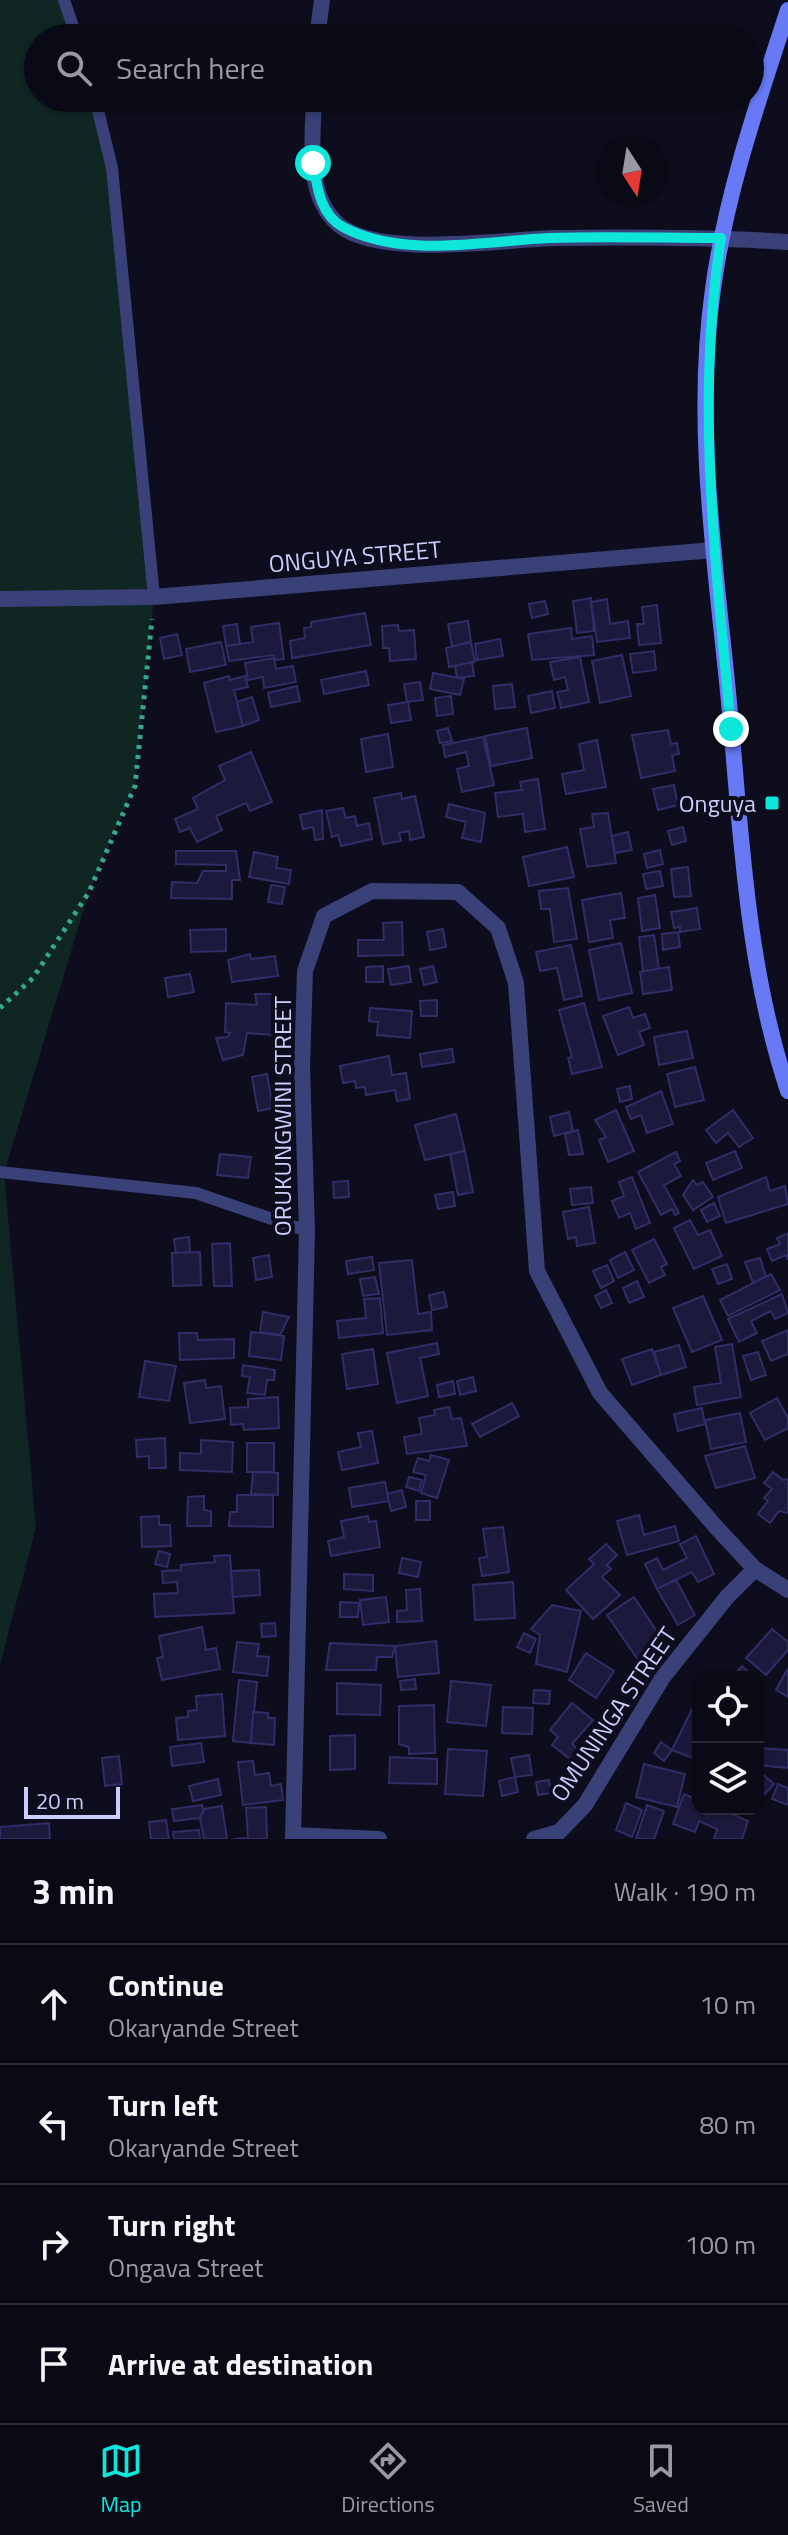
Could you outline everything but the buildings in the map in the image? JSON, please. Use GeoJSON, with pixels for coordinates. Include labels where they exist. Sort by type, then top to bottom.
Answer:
{"type":"FeatureCollection","features":[{"type":"Feature","properties":{"kind":"street"},"geometry":{"type":"LineString","coordinates":[[319,24],[322,0]]}},
{"type":"Feature","properties":{"kind":"street"},"geometry":{"type":"LineString","coordinates":[[764,83],[788,10]]}},
{"type":"Feature","properties":{"kind":"street"},"geometry":{"type":"LineString","coordinates":[[314,112],[313,163],[319,199],[340,226],[381,241],[438,244],[552,238],[721,238],[788,242]]}},
{"type":"Feature","properties":{"kind":"street"},"geometry":{"type":"LineString","coordinates":[[754,112],[721,238],[712,292],[707,371],[714,550],[746,906],[760,991],[788,1091]]}},
{"type":"Feature","properties":{"kind":"street","name":"ONGUYA STREET"},"geometry":{"type":"LineString","coordinates":[[0,599],[154,597],[714,550]]}},
{"type":"Feature","properties":{"kind":"street","name":"ORUKUNGWINI STREET"},"geometry":{"type":"LineString","coordinates":[[293,1837],[307,1231],[302,1067],[305,971],[324,916],[372,891],[458,892],[498,928],[516,983],[537,1271],[600,1393],[755,1569],[788,1590]]}},
{"type":"Feature","properties":{"kind":"street","name":"OMUNINGA STREET"},"geometry":{"type":"LineString","coordinates":[[534,1839],[559,1832],[585,1805],[663,1677],[727,1597],[755,1569]]}},
{"type":"Feature","properties":{"kind":"street"},"geometry":{"type":"LineString","coordinates":[[293,1837],[379,1839]]}},
{"type":"Feature","properties":{"kind":"lane"},"geometry":{"type":"LineString","coordinates":[[64,0],[72,24]]}},
{"type":"Feature","properties":{"kind":"lane"},"geometry":{"type":"LineString","coordinates":[[98,112],[112,168],[154,597]]}},
{"type":"Feature","properties":{"kind":"lane"},"geometry":{"type":"LineString","coordinates":[[0,1172],[196,1193],[307,1231]]}},
{"type":"Feature","properties":{"kind":"path"},"geometry":{"type":"LineString","coordinates":[[0,1008],[33,978],[89,892],[135,786],[154,597]]}},
{"type":"Feature","properties":{"kind":"green space"},"geometry":{"type":"Polygon","coordinates":[[[0,0],[64,0],[72,24],[24,24],[24,112],[98,112],[112,168],[154,597],[135,786],[89,892],[4,1173],[36,1527],[0,1665],[0,0]]]}},
{"type":"Feature","properties":{"kind":"place","name":"Onguya"},"geometry":{"type":"Point","coordinates":[772,803]}},
{"type":"Feature","properties":{"kind":"route"},"geometry":{"type":"LineString","coordinates":[[313,163],[319,199],[340,226],[381,241],[438,244],[552,238],[721,238],[709,326],[708,452],[731,729]]}}]}
